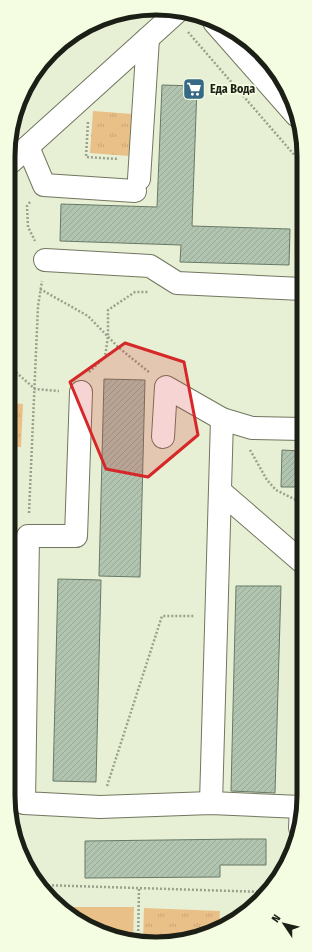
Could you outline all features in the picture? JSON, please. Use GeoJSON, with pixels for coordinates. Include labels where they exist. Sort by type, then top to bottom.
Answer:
{"type":"FeatureCollection","features":[{"type":"Feature","properties":{"kind":"lane"},"geometry":{"type":"LineString","coordinates":[[15,158],[173,16]]}},
{"type":"Feature","properties":{"kind":"lane"},"geometry":{"type":"LineString","coordinates":[[223,33],[287,105]]}},
{"type":"Feature","properties":{"kind":"lane"},"geometry":{"type":"LineString","coordinates":[[28,146],[44,185],[138,177],[148,38]]}},
{"type":"Feature","properties":{"kind":"lane"},"geometry":{"type":"LineString","coordinates":[[45,260],[150,266],[177,283],[297,289]]}},
{"type":"Feature","properties":{"kind":"lane"},"geometry":{"type":"LineString","coordinates":[[163,437],[166,386],[228,421],[252,428],[297,429]]}},
{"type":"Feature","properties":{"kind":"lane"},"geometry":{"type":"LineString","coordinates":[[81,392],[76,536],[28,536],[17,803],[100,807],[211,803],[297,807]]}},
{"type":"Feature","properties":{"kind":"lane"},"geometry":{"type":"LineString","coordinates":[[211,803],[220,491],[228,421]]}},
{"type":"Feature","properties":{"kind":"lane"},"geometry":{"type":"LineString","coordinates":[[220,491],[297,558]]}},
{"type":"Feature","properties":{"kind":"path"},"geometry":{"type":"LineString","coordinates":[[186,30],[297,158]]}},
{"type":"Feature","properties":{"kind":"path"},"geometry":{"type":"LineString","coordinates":[[90,90],[86,157],[138,177]]}},
{"type":"Feature","properties":{"kind":"path"},"geometry":{"type":"LineString","coordinates":[[44,185],[28,206],[28,227],[45,260]]}},
{"type":"Feature","properties":{"kind":"path"},"geometry":{"type":"LineString","coordinates":[[40,289],[88,316],[118,347],[166,386]]}},
{"type":"Feature","properties":{"kind":"path"},"geometry":{"type":"LineString","coordinates":[[81,392],[82,379],[105,357],[108,336],[108,310],[135,292],[149,292]]}},
{"type":"Feature","properties":{"kind":"path"},"geometry":{"type":"LineString","coordinates":[[28,536],[38,306]]}},
{"type":"Feature","properties":{"kind":"path"},"geometry":{"type":"LineString","coordinates":[[15,371],[35,389]]}},
{"type":"Feature","properties":{"kind":"path"},"geometry":{"type":"LineString","coordinates":[[228,421],[267,480],[276,490],[297,500]]}},
{"type":"Feature","properties":{"kind":"path"},"geometry":{"type":"LineString","coordinates":[[100,807],[162,616],[216,617]]}},
{"type":"Feature","properties":{"kind":"path"},"geometry":{"type":"LineString","coordinates":[[47,885],[260,892]]}},
{"type":"Feature","properties":{"kind":"path"},"geometry":{"type":"LineString","coordinates":[[138,936],[139,888]]}},
{"type":"Feature","properties":{"kind":"highlighted area"},"geometry":{"type":"Polygon","coordinates":[[[125,343],[184,362],[198,435],[148,477],[106,469],[70,382],[125,343]]]}},
{"type":"Feature","properties":{"kind":"green space"},"geometry":{"type":"Polygon","coordinates":[[[93,111],[132,114],[129,156],[90,153],[93,111]]]}},
{"type":"Feature","properties":{"kind":"green space"},"geometry":{"type":"Polygon","coordinates":[[[15,403],[23,404],[21,447],[15,447],[15,403]]]}},
{"type":"Feature","properties":{"kind":"green space"},"geometry":{"type":"Polygon","coordinates":[[[69,907],[134,907],[133,935],[111,930],[85,918],[69,907]]]}},
{"type":"Feature","properties":{"kind":"green space"},"geometry":{"type":"Polygon","coordinates":[[[144,908],[220,911],[219,921],[201,930],[174,936],[143,937],[144,908]]]}},
{"type":"Feature","properties":{"kind":"building"},"geometry":{"type":"Polygon","coordinates":[[[162,85],[197,86],[192,226],[290,229],[289,265],[180,262],[181,245],[60,241],[61,204],[157,207],[162,85]]]}},
{"type":"Feature","properties":{"kind":"building"},"geometry":{"type":"Polygon","coordinates":[[[104,379],[145,380],[140,577],[99,576],[104,379]]]}},
{"type":"Feature","properties":{"kind":"building"},"geometry":{"type":"Polygon","coordinates":[[[282,450],[297,451],[297,487],[281,487],[282,450]]]}},
{"type":"Feature","properties":{"kind":"building"},"geometry":{"type":"Polygon","coordinates":[[[58,579],[101,580],[96,782],[53,781],[58,579]]]}},
{"type":"Feature","properties":{"kind":"building"},"geometry":{"type":"Polygon","coordinates":[[[236,586],[281,586],[275,793],[231,791],[236,586]]]}},
{"type":"Feature","properties":{"kind":"building"},"geometry":{"type":"Polygon","coordinates":[[[266,839],[266,865],[220,865],[220,877],[85,878],[85,841],[266,839]]]}},
{"type":"Feature","properties":{"kind":"place","name":"Еда Вода"},"geometry":{"type":"Point","coordinates":[194,89]}}]}
